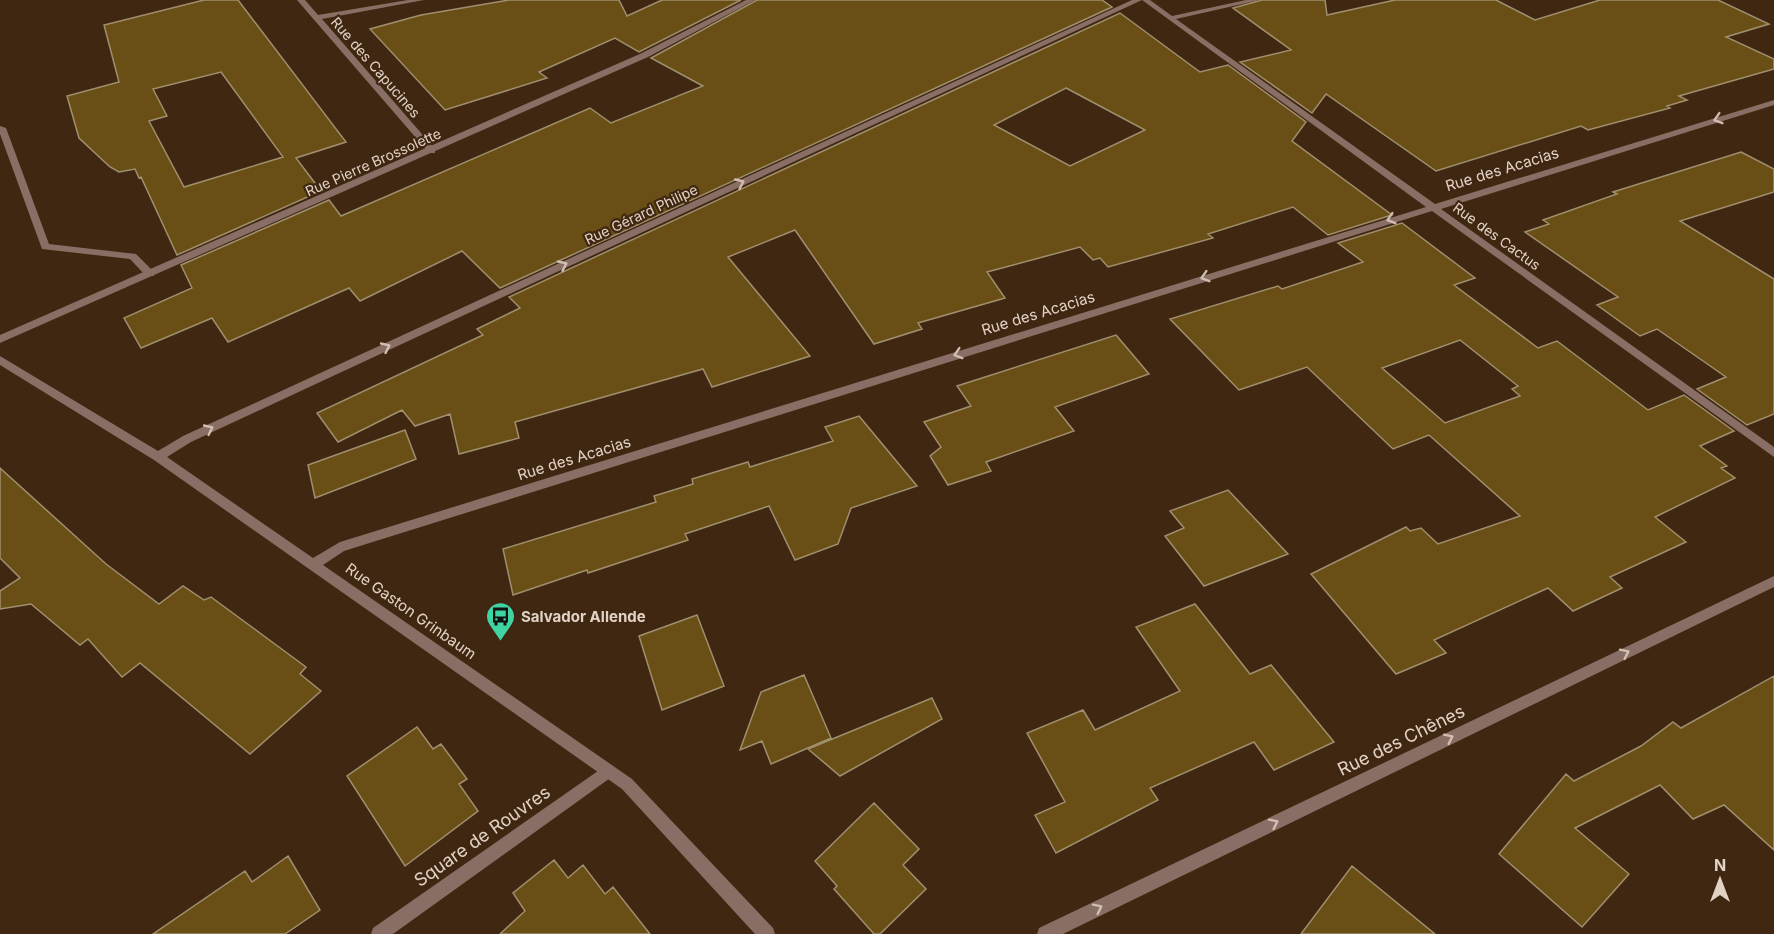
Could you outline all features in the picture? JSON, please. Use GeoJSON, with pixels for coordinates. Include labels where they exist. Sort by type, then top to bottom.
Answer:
{"type":"FeatureCollection","features":[{"type":"Feature","properties":{"kind":"street","name":"Rue des Capucines"},"geometry":{"type":"LineString","coordinates":[[301,0],[432,151]]}},
{"type":"Feature","properties":{"kind":"street"},"geometry":{"type":"LineString","coordinates":[[316,18],[420,0]]}},
{"type":"Feature","properties":{"kind":"street","name":"Rue Pierre Brossolette"},"geometry":{"type":"LineString","coordinates":[[0,339],[645,56],[752,0]]}},
{"type":"Feature","properties":{"kind":"street","name":"Rue Gérard Philipe"},"geometry":{"type":"LineString","coordinates":[[158,457],[187,439],[1138,0]]}},
{"type":"Feature","properties":{"kind":"street","name":"Rue des Cactus"},"geometry":{"type":"LineString","coordinates":[[1146,0],[1774,453]]}},
{"type":"Feature","properties":{"kind":"street"},"geometry":{"type":"LineString","coordinates":[[1171,18],[1256,0]]}},
{"type":"Feature","properties":{"kind":"street","name":"Rue des Acacias"},"geometry":{"type":"LineString","coordinates":[[315,564],[340,547],[1432,206],[1774,102]]}},
{"type":"Feature","properties":{"kind":"street"},"geometry":{"type":"LineString","coordinates":[[3,129],[45,247],[133,256],[150,274]]}},
{"type":"Feature","properties":{"kind":"street","name":"Rue Gaston Grinbaum"},"geometry":{"type":"LineString","coordinates":[[0,360],[158,457],[315,564],[627,784],[767,934]]}},
{"type":"Feature","properties":{"kind":"street","name":"Rue des Chênes"},"geometry":{"type":"LineString","coordinates":[[1046,934],[1774,581]]}},
{"type":"Feature","properties":{"kind":"street","name":"Square de Rouvres"},"geometry":{"type":"LineString","coordinates":[[379,934],[608,771]]}},
{"type":"Feature","properties":{"kind":"building"},"geometry":{"type":"Polygon","coordinates":[[[204,0],[238,0],[346,142],[296,158],[321,191],[177,255],[141,177],[139,178],[135,169],[119,172],[110,167],[79,138],[67,96],[119,82],[104,25],[204,0]],[[221,72],[153,89],[167,116],[149,121],[184,187],[283,157],[221,72]]]}},
{"type":"Feature","properties":{"kind":"building"},"geometry":{"type":"Polygon","coordinates":[[[509,0],[619,0],[627,16],[662,0],[741,0],[639,52],[615,38],[539,72],[547,78],[445,110],[370,29],[421,15],[509,0]]]}},
{"type":"Feature","properties":{"kind":"building"},"geometry":{"type":"Polygon","coordinates":[[[757,0],[1102,0],[1112,7],[500,288],[462,251],[360,301],[349,288],[228,342],[212,318],[141,348],[124,318],[192,288],[181,265],[329,200],[341,216],[590,108],[611,123],[703,86],[651,58],[757,0]]]}},
{"type":"Feature","properties":{"kind":"building"},"geometry":{"type":"Polygon","coordinates":[[[1262,0],[1325,0],[1327,15],[1395,0],[1496,0],[1535,20],[1600,0],[1718,0],[1769,24],[1726,37],[1774,59],[1774,69],[1679,96],[1687,100],[1667,106],[1670,108],[1588,130],[1581,126],[1436,171],[1326,94],[1312,113],[1240,62],[1291,50],[1233,8],[1262,0]]]}},
{"type":"Feature","properties":{"kind":"building"},"geometry":{"type":"Polygon","coordinates":[[[1120,13],[1200,72],[1228,65],[1306,122],[1292,141],[1392,215],[1328,235],[1293,207],[1208,234],[1213,238],[1108,267],[1100,258],[1093,260],[1080,247],[987,272],[1005,298],[918,323],[922,329],[874,344],[795,230],[728,257],[810,356],[712,387],[703,369],[515,422],[519,438],[459,454],[450,414],[415,426],[402,410],[338,442],[317,413],[483,335],[477,329],[520,308],[509,297],[1120,13]],[[1066,88],[994,125],[1070,166],[1145,130],[1066,88]]]}},
{"type":"Feature","properties":{"kind":"building"},"geometry":{"type":"Polygon","coordinates":[[[1741,152],[1774,169],[1774,192],[1680,221],[1774,279],[1774,414],[1747,425],[1697,389],[1726,377],[1657,329],[1640,336],[1597,305],[1618,297],[1525,232],[1549,224],[1543,220],[1617,194],[1613,192],[1741,152]]]}},
{"type":"Feature","properties":{"kind":"building"},"geometry":{"type":"Polygon","coordinates":[[[1402,223],[1475,278],[1454,285],[1538,348],[1557,341],[1648,410],[1684,395],[1734,431],[1700,446],[1727,466],[1721,468],[1735,478],[1655,517],[1686,542],[1610,577],[1622,588],[1573,611],[1548,588],[1434,640],[1446,653],[1396,674],[1311,574],[1406,527],[1410,531],[1421,528],[1438,544],[1520,516],[1429,435],[1393,449],[1307,367],[1239,390],[1170,319],[1278,286],[1282,289],[1363,262],[1338,243],[1402,223]],[[1460,340],[1382,368],[1445,423],[1520,396],[1512,389],[1518,386],[1460,340]]]}},
{"type":"Feature","properties":{"kind":"building"},"geometry":{"type":"Polygon","coordinates":[[[1116,335],[1149,374],[1055,407],[1074,431],[986,462],[991,471],[948,485],[930,456],[941,447],[924,422],[971,406],[957,386],[1116,335]]]}},
{"type":"Feature","properties":{"kind":"building"},"geometry":{"type":"Polygon","coordinates":[[[859,416],[917,486],[851,508],[838,544],[795,560],[769,506],[685,534],[688,540],[513,595],[503,549],[656,502],[654,496],[693,484],[692,479],[748,462],[750,467],[833,441],[825,427],[859,416]]]}},
{"type":"Feature","properties":{"kind":"building"},"geometry":{"type":"Polygon","coordinates":[[[405,430],[416,459],[315,498],[308,465],[405,430]]]}},
{"type":"Feature","properties":{"kind":"building"},"geometry":{"type":"Polygon","coordinates":[[[0,468],[106,564],[159,604],[183,586],[204,600],[211,597],[306,667],[300,674],[321,691],[250,754],[140,663],[122,677],[88,639],[80,645],[31,604],[0,609],[0,591],[20,578],[0,558],[0,468]]]}},
{"type":"Feature","properties":{"kind":"building"},"geometry":{"type":"Polygon","coordinates":[[[1228,490],[1288,554],[1204,586],[1165,536],[1184,528],[1170,511],[1228,490]]]}},
{"type":"Feature","properties":{"kind":"building"},"geometry":{"type":"Polygon","coordinates":[[[1195,604],[1250,674],[1271,665],[1334,742],[1274,770],[1254,742],[1150,788],[1158,800],[1056,853],[1035,815],[1065,802],[1027,733],[1083,710],[1095,730],[1180,691],[1136,627],[1195,604]]]}},
{"type":"Feature","properties":{"kind":"building"},"geometry":{"type":"Polygon","coordinates":[[[697,615],[724,686],[662,710],[639,636],[697,615]]]}},
{"type":"Feature","properties":{"kind":"building"},"geometry":{"type":"Polygon","coordinates":[[[804,675],[831,738],[771,764],[762,741],[740,750],[761,692],[804,675]]]}},
{"type":"Feature","properties":{"kind":"building"},"geometry":{"type":"Polygon","coordinates":[[[1774,676],[1774,850],[1724,805],[1693,819],[1660,785],[1575,828],[1629,874],[1582,927],[1499,854],[1566,774],[1574,781],[1641,746],[1673,722],[1681,728],[1774,676]]]}},
{"type":"Feature","properties":{"kind":"building"},"geometry":{"type":"Polygon","coordinates":[[[932,698],[942,719],[840,776],[808,749],[932,698]]]}},
{"type":"Feature","properties":{"kind":"building"},"geometry":{"type":"Polygon","coordinates":[[[417,727],[433,749],[441,744],[467,779],[459,784],[478,811],[405,866],[347,776],[417,727]]]}},
{"type":"Feature","properties":{"kind":"building"},"geometry":{"type":"Polygon","coordinates":[[[874,803],[919,849],[903,865],[926,889],[880,934],[874,934],[834,889],[837,886],[815,861],[874,803]]]}},
{"type":"Feature","properties":{"kind":"building"},"geometry":{"type":"Polygon","coordinates":[[[288,856],[320,910],[285,934],[153,934],[245,871],[252,882],[288,856]]]}},
{"type":"Feature","properties":{"kind":"building"},"geometry":{"type":"Polygon","coordinates":[[[554,860],[568,878],[583,865],[605,894],[613,887],[650,934],[500,934],[525,911],[513,893],[554,860]]]}},
{"type":"Feature","properties":{"kind":"building"},"geometry":{"type":"Polygon","coordinates":[[[1352,866],[1435,934],[1301,934],[1352,866]]]}},
{"type":"Feature","properties":{"kind":"place","name":"Salvador Allende"},"geometry":{"type":"Point","coordinates":[500,642]}}]}
